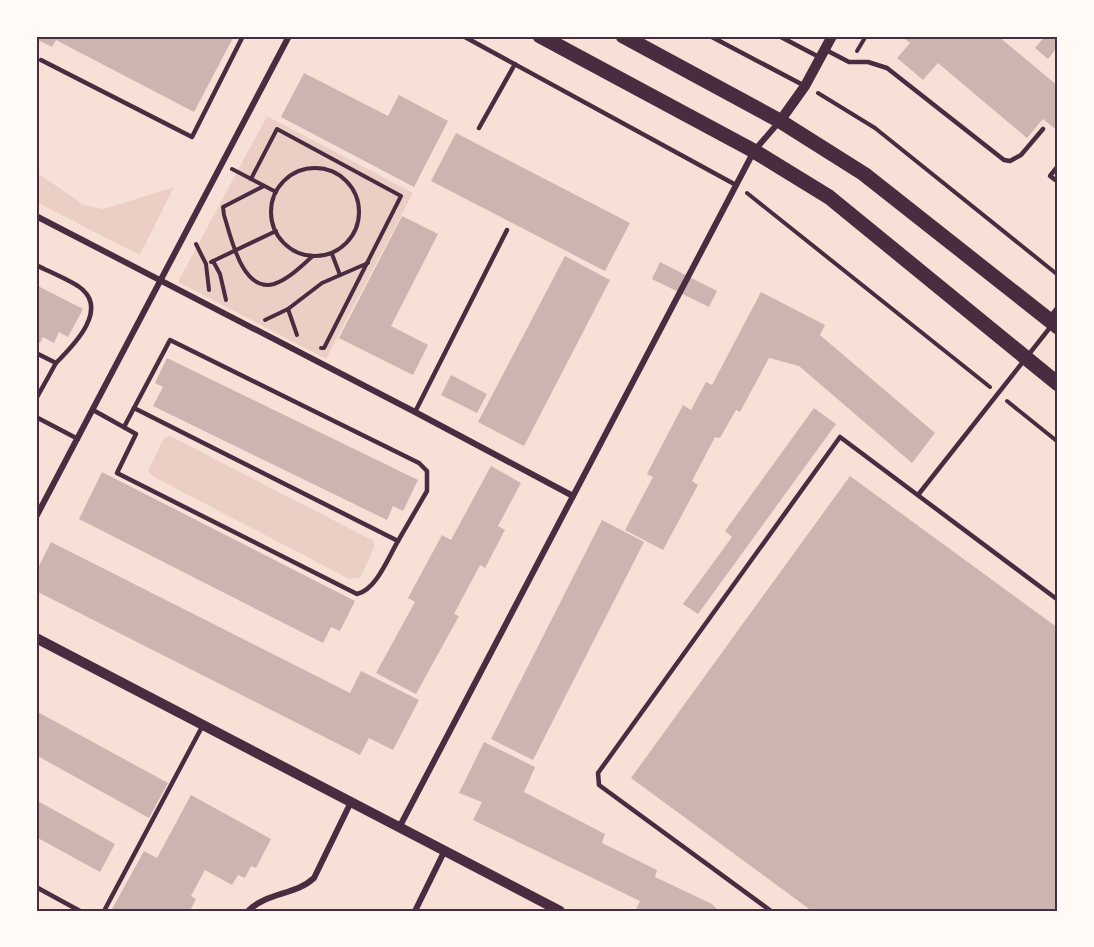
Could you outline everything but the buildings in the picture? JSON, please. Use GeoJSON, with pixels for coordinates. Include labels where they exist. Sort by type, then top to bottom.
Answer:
{"type":"FeatureCollection","features":[{"type":"Feature","properties":{"kind":"main road"},"geometry":{"type":"LineString","coordinates":[[540,36],[754,151],[829,197],[1058,384]]}},
{"type":"Feature","properties":{"kind":"main road"},"geometry":{"type":"LineString","coordinates":[[623,36],[780,121],[864,174],[1054,322]]}},
{"type":"Feature","properties":{"kind":"street"},"geometry":{"type":"LineString","coordinates":[[36,517],[289,36]]}},
{"type":"Feature","properties":{"kind":"street"},"geometry":{"type":"LineString","coordinates":[[400,826],[754,151],[780,121],[805,86],[832,36]]}},
{"type":"Feature","properties":{"kind":"street"},"geometry":{"type":"LineString","coordinates":[[36,216],[573,496]]}},
{"type":"Feature","properties":{"kind":"street"},"geometry":{"type":"LineString","coordinates":[[36,638],[560,911]]}},
{"type":"Feature","properties":{"kind":"street"},"geometry":{"type":"LineString","coordinates":[[248,911],[264,898],[306,885],[314,878],[351,801]]}},
{"type":"Feature","properties":{"kind":"street"},"geometry":{"type":"LineString","coordinates":[[415,911],[445,850]]}},
{"type":"Feature","properties":{"kind":"lane"},"geometry":{"type":"LineString","coordinates":[[41,60],[192,137],[243,36]]}},
{"type":"Feature","properties":{"kind":"lane"},"geometry":{"type":"LineString","coordinates":[[463,36],[736,185]]}},
{"type":"Feature","properties":{"kind":"lane"},"geometry":{"type":"LineString","coordinates":[[710,36],[805,86]]}},
{"type":"Feature","properties":{"kind":"lane"},"geometry":{"type":"LineString","coordinates":[[779,36],[849,62],[868,62],[887,68],[1004,160],[1010,161],[1021,155],[1043,129]]}},
{"type":"Feature","properties":{"kind":"lane"},"geometry":{"type":"LineString","coordinates":[[479,128],[514,64]]}},
{"type":"Feature","properties":{"kind":"lane"},"geometry":{"type":"LineString","coordinates":[[1058,166],[1050,176],[1058,182]]}},
{"type":"Feature","properties":{"kind":"lane"},"geometry":{"type":"LineString","coordinates":[[415,412],[507,230]]}},
{"type":"Feature","properties":{"kind":"lane"},"geometry":{"type":"LineString","coordinates":[[36,264],[80,287],[91,301],[92,310],[87,326],[56,363],[36,399]]}},
{"type":"Feature","properties":{"kind":"lane"},"geometry":{"type":"LineString","coordinates":[[918,495],[1054,322],[1058,307]]}},
{"type":"Feature","properties":{"kind":"lane"},"geometry":{"type":"LineString","coordinates":[[93,410],[136,434],[117,473],[357,594],[365,592],[372,585],[427,491],[427,471],[418,463],[170,340],[124,427]]}},
{"type":"Feature","properties":{"kind":"lane"},"geometry":{"type":"LineString","coordinates":[[36,352],[56,363]]}},
{"type":"Feature","properties":{"kind":"lane"},"geometry":{"type":"LineString","coordinates":[[134,408],[398,542]]}},
{"type":"Feature","properties":{"kind":"lane"},"geometry":{"type":"LineString","coordinates":[[36,417],[78,439]]}},
{"type":"Feature","properties":{"kind":"lane"},"geometry":{"type":"LineString","coordinates":[[771,911],[599,785],[598,773],[840,437],[1058,600]]}},
{"type":"Feature","properties":{"kind":"lane"},"geometry":{"type":"LineString","coordinates":[[104,911],[204,724]]}},
{"type":"Feature","properties":{"kind":"lane"},"geometry":{"type":"LineString","coordinates":[[36,887],[80,911]]}},
{"type":"Feature","properties":{"kind":"path"},"geometry":{"type":"LineString","coordinates":[[805,86],[875,128],[1058,275]]}},
{"type":"Feature","properties":{"kind":"path"},"geometry":{"type":"LineString","coordinates":[[251,179],[278,129],[402,196],[324,348],[317,348]]}},
{"type":"Feature","properties":{"kind":"path"},"geometry":{"type":"LineString","coordinates":[[335,173],[339,162]]}},
{"type":"Feature","properties":{"kind":"path"},"geometry":{"type":"LineString","coordinates":[[223,165],[276,192]]}},
{"type":"Feature","properties":{"kind":"path"},"geometry":{"type":"LineString","coordinates":[[322,169],[335,173],[354,192],[359,219],[354,234],[345,245],[332,254],[302,255],[288,247],[276,231],[271,207],[276,192],[284,181],[302,171],[322,169]]}},
{"type":"Feature","properties":{"kind":"path"},"geometry":{"type":"LineString","coordinates":[[736,185],[781,218],[1058,442]]}},
{"type":"Feature","properties":{"kind":"path"},"geometry":{"type":"LineString","coordinates":[[264,186],[224,207],[224,215],[236,250],[252,280],[266,285],[276,284],[313,256]]}},
{"type":"Feature","properties":{"kind":"path"},"geometry":{"type":"LineString","coordinates":[[188,230],[206,264],[209,278],[208,305]]}},
{"type":"Feature","properties":{"kind":"path"},"geometry":{"type":"LineString","coordinates":[[206,264],[276,231]]}},
{"type":"Feature","properties":{"kind":"path"},"geometry":{"type":"LineString","coordinates":[[332,254],[340,275]]}},
{"type":"Feature","properties":{"kind":"path"},"geometry":{"type":"LineString","coordinates":[[213,261],[220,274],[230,306]]}},
{"type":"Feature","properties":{"kind":"path"},"geometry":{"type":"LineString","coordinates":[[258,320],[269,319],[288,309],[312,289],[369,263]]}},
{"type":"Feature","properties":{"kind":"path"},"geometry":{"type":"LineString","coordinates":[[288,309],[291,324],[302,339]]}},
{"type":"Feature","properties":{"kind":"shaded area"},"geometry":{"type":"Polygon","coordinates":[[[267,116],[413,193],[326,359],[178,282],[267,116]]]}},
{"type":"Feature","properties":{"kind":"shaded area"},"geometry":{"type":"Polygon","coordinates":[[[36,172],[84,205],[104,209],[174,187],[140,255],[36,202],[36,172]]]}},
{"type":"Feature","properties":{"kind":"shaded area"},"geometry":{"type":"Polygon","coordinates":[[[170,436],[374,541],[374,548],[360,578],[349,579],[152,476],[148,471],[164,438],[170,436]]]}}]}
